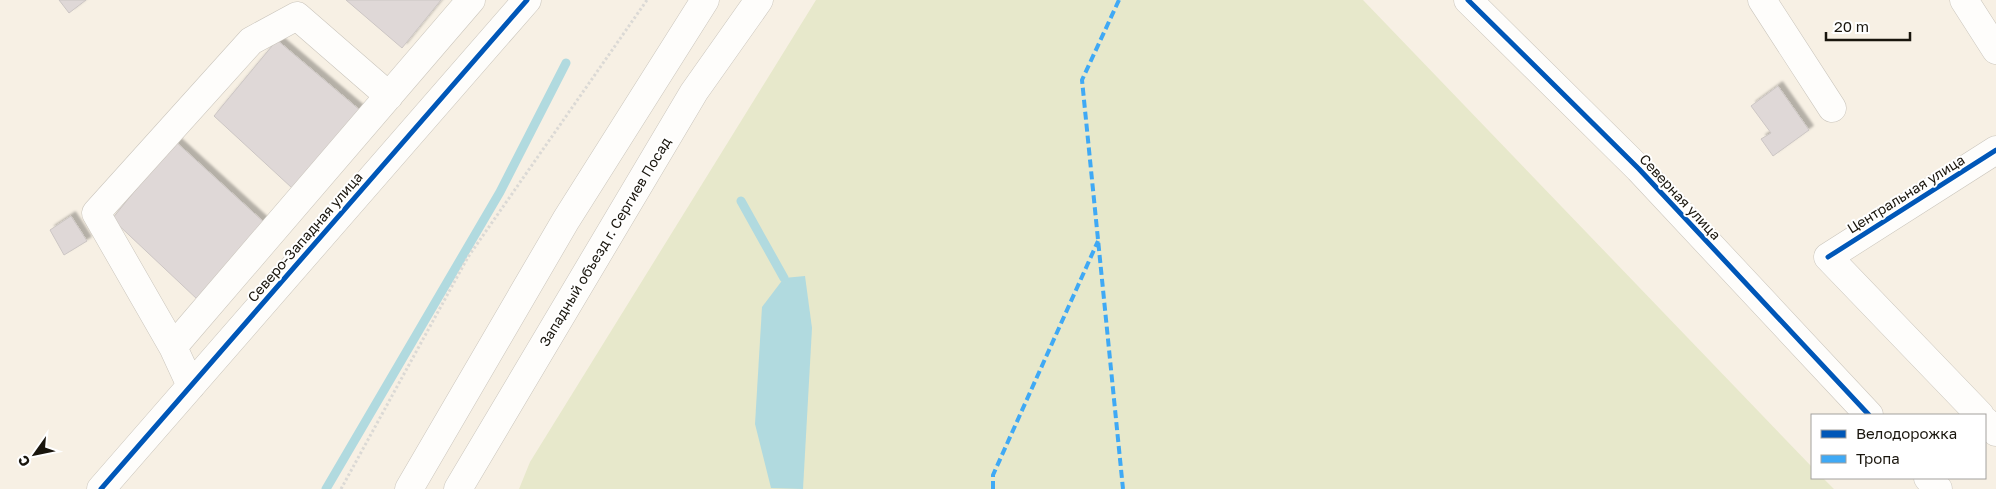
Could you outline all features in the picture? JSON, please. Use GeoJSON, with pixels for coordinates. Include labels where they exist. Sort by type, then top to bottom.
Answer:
{"type":"FeatureCollection","features":[{"type":"Feature","properties":{"kind":"street"},"geometry":{"type":"LineString","coordinates":[[173,347],[471,0]]}},
{"type":"Feature","properties":{"kind":"street","name":"Северо-Западная улица"},"geometry":{"type":"LineString","coordinates":[[101,489],[527,0]]}},
{"type":"Feature","properties":{"kind":"street"},"geometry":{"type":"LineString","coordinates":[[409,489],[566,220],[705,0]]}},
{"type":"Feature","properties":{"kind":"street","name":"Западный объезд г. Сергиев Посад"},"geometry":{"type":"LineString","coordinates":[[458,489],[694,92],[759,0]]}},
{"type":"Feature","properties":{"kind":"street","name":"Северная улица"},"geometry":{"type":"LineString","coordinates":[[1468,0],[1639,169],[1868,414]]}},
{"type":"Feature","properties":{"kind":"street"},"geometry":{"type":"LineString","coordinates":[[1762,0],[1832,108]]}},
{"type":"Feature","properties":{"kind":"street"},"geometry":{"type":"LineString","coordinates":[[1964,0],[1996,50]]}},
{"type":"Feature","properties":{"kind":"street"},"geometry":{"type":"LineString","coordinates":[[191,386],[173,347],[96,213],[251,41],[296,16],[389,96]]}},
{"type":"Feature","properties":{"kind":"street","name":"Центральная улица"},"geometry":{"type":"LineString","coordinates":[[1979,414],[1828,256],[1996,150]]}},
{"type":"Feature","properties":{"kind":"street"},"geometry":{"type":"LineString","coordinates":[[1986,422],[1996,432]]}},
{"type":"Feature","properties":{"kind":"street"},"geometry":{"type":"LineString","coordinates":[[1929,479],[1938,489]]}},
{"type":"Feature","properties":{"kind":"path"},"geometry":{"type":"LineString","coordinates":[[341,489],[468,257],[647,0]]}},
{"type":"Feature","properties":{"kind":"green space"},"geometry":{"type":"Polygon","coordinates":[[[816,0],[1363,0],[1811,466],[1811,479],[1824,479],[1834,489],[519,489],[530,462],[816,0]]]}},
{"type":"Feature","properties":{"kind":"water"},"geometry":{"type":"Polygon","coordinates":[[[805,276],[812,328],[803,489],[771,488],[755,424],[762,307],[784,278],[805,276]]]}},
{"type":"Feature","properties":{"kind":"building"},"geometry":{"type":"Polygon","coordinates":[[[59,0],[86,0],[69,13],[59,0]]]}},
{"type":"Feature","properties":{"kind":"building"},"geometry":{"type":"Polygon","coordinates":[[[346,0],[441,0],[402,48],[346,0]]]}},
{"type":"Feature","properties":{"kind":"building"},"geometry":{"type":"Polygon","coordinates":[[[277,40],[361,111],[292,188],[214,116],[277,40]]]}},
{"type":"Feature","properties":{"kind":"building"},"geometry":{"type":"Polygon","coordinates":[[[1778,86],[1809,130],[1773,156],[1761,139],[1771,133],[1751,106],[1778,86]]]}},
{"type":"Feature","properties":{"kind":"building"},"geometry":{"type":"Polygon","coordinates":[[[175,141],[266,224],[198,300],[112,219],[175,141]]]}},
{"type":"Feature","properties":{"kind":"building"},"geometry":{"type":"Polygon","coordinates":[[[71,216],[87,241],[64,255],[50,230],[71,216]]]}},
{"type":"Feature","properties":{"kind":"waterway"},"geometry":{"type":"LineString","coordinates":[[326,489],[500,192],[566,63]]}},
{"type":"Feature","properties":{"kind":"waterway"},"geometry":{"type":"LineString","coordinates":[[741,201],[784,278]]}},
{"type":"Feature","properties":{"kind":"marked path"},"geometry":{"type":"LineString","coordinates":[[1119,0],[1082,80],[1123,489]]}},
{"type":"Feature","properties":{"kind":"marked path"},"geometry":{"type":"LineString","coordinates":[[993,489],[993,475],[1098,241]]}},
{"type":"Feature","properties":{"kind":"cycle path"},"geometry":{"type":"LineString","coordinates":[[101,489],[527,0]]}},
{"type":"Feature","properties":{"kind":"cycle path"},"geometry":{"type":"LineString","coordinates":[[1468,0],[1639,169],[1868,414]]}},
{"type":"Feature","properties":{"kind":"cycle path"},"geometry":{"type":"LineString","coordinates":[[1828,257],[1996,150]]}}]}
